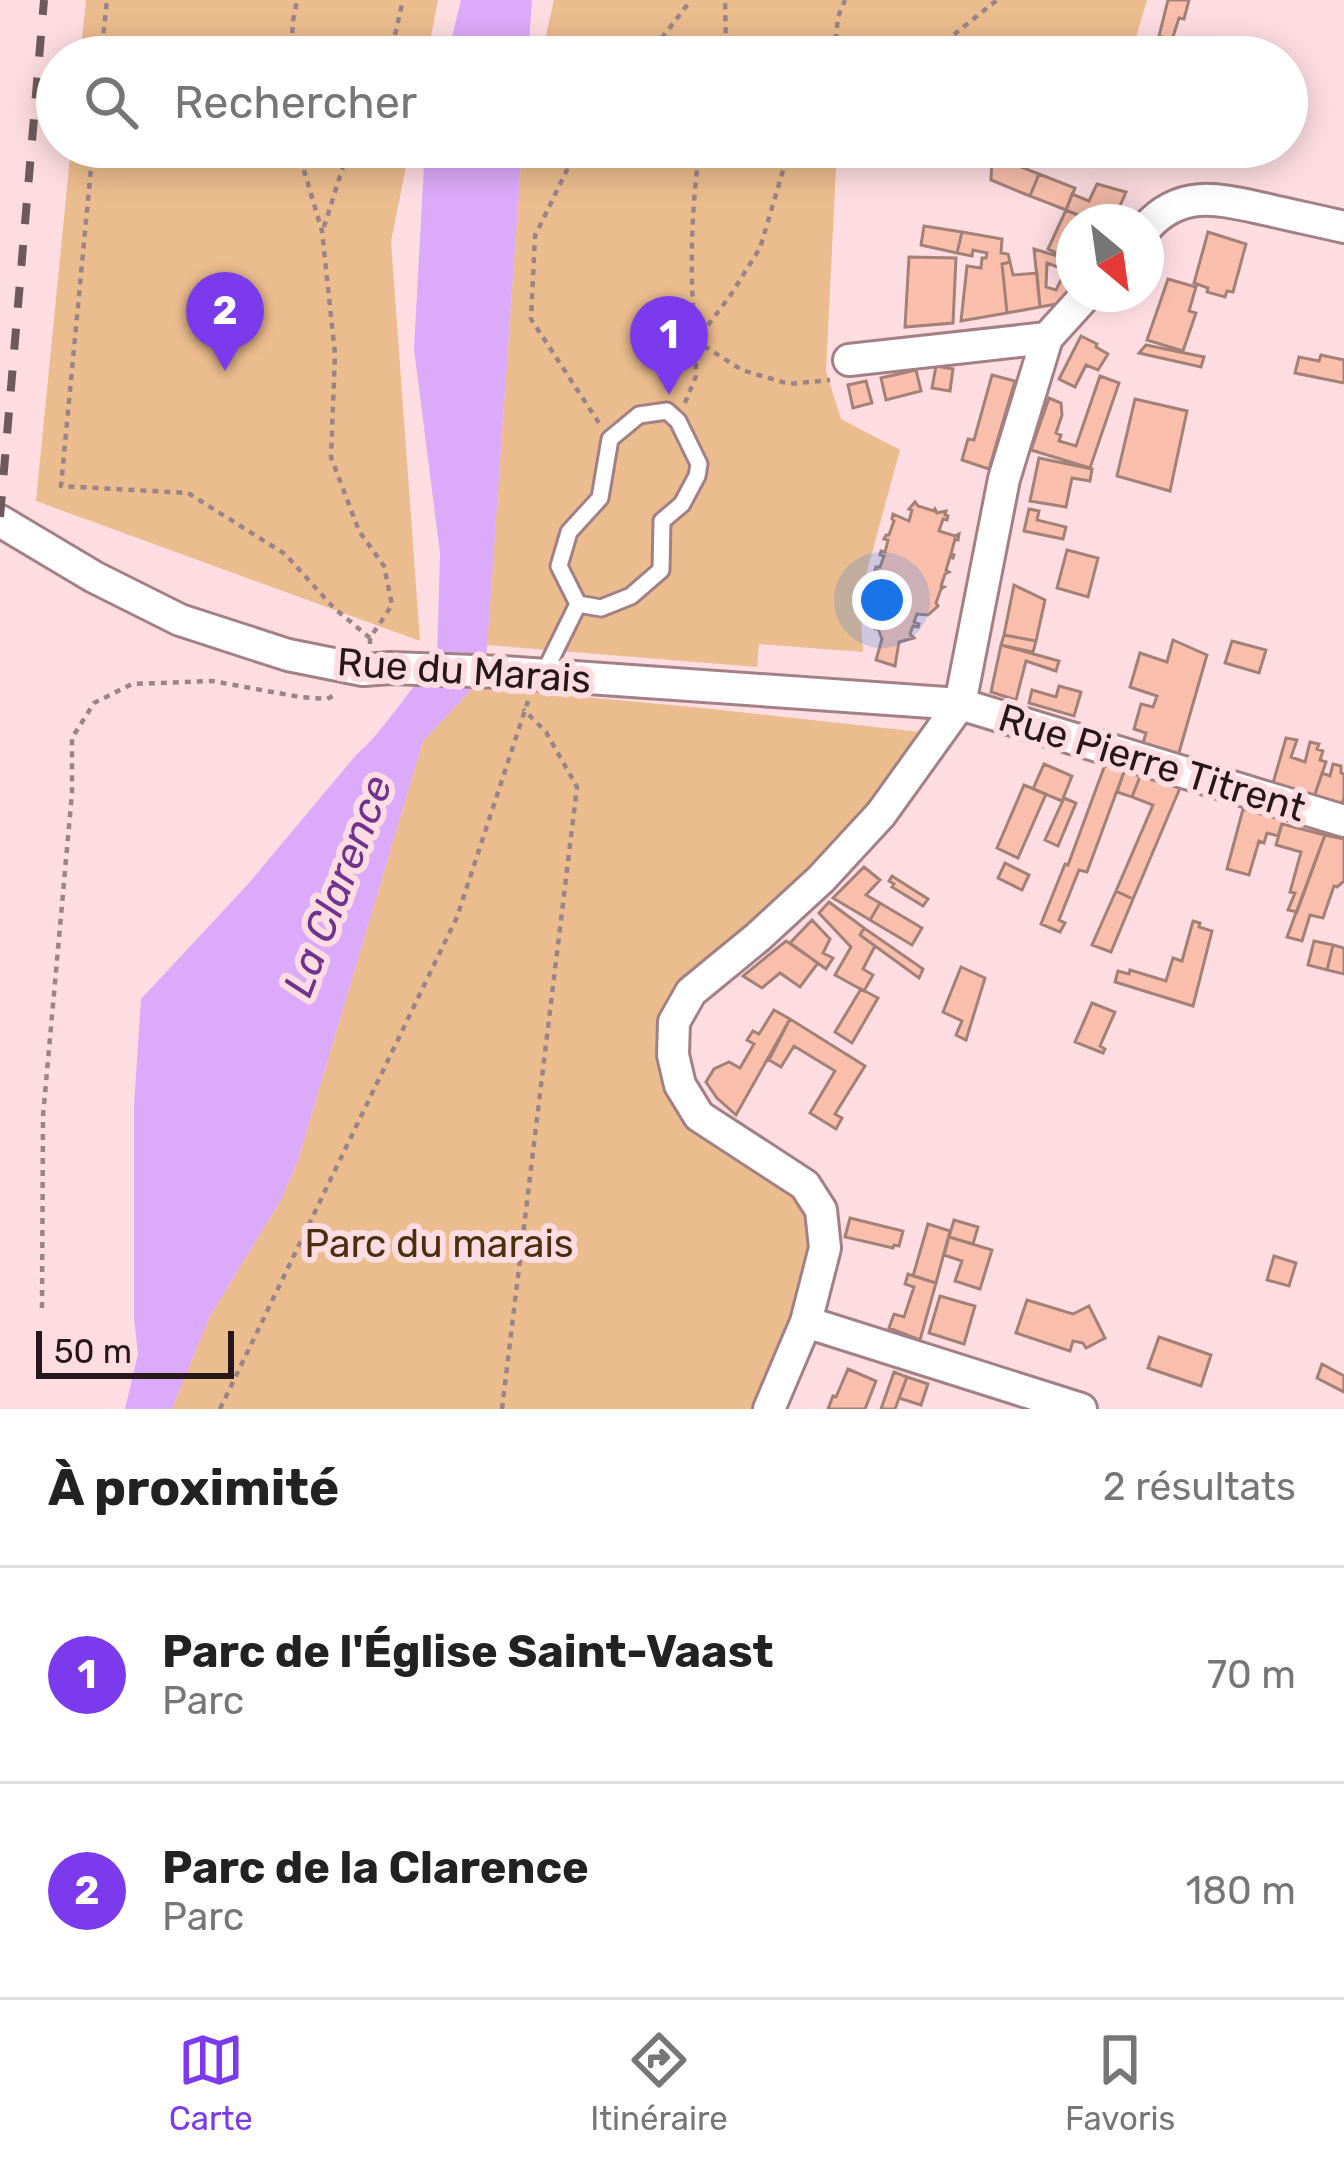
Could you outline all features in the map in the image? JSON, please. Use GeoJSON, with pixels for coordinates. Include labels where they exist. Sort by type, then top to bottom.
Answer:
{"type":"FeatureCollection","features":[{"type":"Feature","properties":{"kind":"street"},"geometry":{"type":"LineString","coordinates":[[1164,211],[1191,200],[1215,198],[1344,227]]}},
{"type":"Feature","properties":{"kind":"street"},"geometry":{"type":"LineString","coordinates":[[769,1409],[806,1322],[825,1248],[821,1210],[805,1185],[699,1116],[680,1085],[673,1055],[674,1022],[691,992],[821,879],[881,814],[960,704],[1004,478],[1047,338],[1071,312]]}},
{"type":"Feature","properties":{"kind":"street"},"geometry":{"type":"LineString","coordinates":[[849,360],[1047,338]]}},
{"type":"Feature","properties":{"kind":"street","name":"Rue du Marais"},"geometry":{"type":"LineString","coordinates":[[0,521],[94,577],[180,620],[288,656],[377,669],[503,672],[960,704]]}},
{"type":"Feature","properties":{"kind":"street","name":"Rue Pierre Titrent"},"geometry":{"type":"LineString","coordinates":[[960,704],[1344,820]]}},
{"type":"Feature","properties":{"kind":"street"},"geometry":{"type":"LineString","coordinates":[[806,1322],[1081,1409]]}},
{"type":"Feature","properties":{"kind":"lane"},"geometry":{"type":"LineString","coordinates":[[667,411],[678,421],[699,464],[682,504],[662,521],[661,570],[631,596],[602,608],[578,604],[559,566],[569,532],[600,498],[610,440],[639,415],[667,411]]}},
{"type":"Feature","properties":{"kind":"lane"},"geometry":{"type":"LineString","coordinates":[[543,675],[578,604]]}},
{"type":"Feature","properties":{"kind":"path"},"geometry":{"type":"LineString","coordinates":[[103,36],[107,0]]}},
{"type":"Feature","properties":{"kind":"path"},"geometry":{"type":"LineString","coordinates":[[292,36],[297,0]]}},
{"type":"Feature","properties":{"kind":"path"},"geometry":{"type":"LineString","coordinates":[[395,36],[403,0]]}},
{"type":"Feature","properties":{"kind":"path"},"geometry":{"type":"LineString","coordinates":[[663,36],[691,0]]}},
{"type":"Feature","properties":{"kind":"path"},"geometry":{"type":"LineString","coordinates":[[725,0],[726,36]]}},
{"type":"Feature","properties":{"kind":"path"},"geometry":{"type":"LineString","coordinates":[[836,36],[845,0]]}},
{"type":"Feature","properties":{"kind":"path"},"geometry":{"type":"LineString","coordinates":[[952,36],[997,0]]}},
{"type":"Feature","properties":{"kind":"path"},"geometry":{"type":"LineString","coordinates":[[91,168],[61,486],[188,494],[285,554],[334,608],[370,638]]}},
{"type":"Feature","properties":{"kind":"path"},"geometry":{"type":"LineString","coordinates":[[42,1308],[43,1116],[72,793],[72,738],[94,703],[132,684],[212,681],[328,699],[377,669],[370,638],[392,604],[384,566],[358,531],[331,457],[335,354],[322,232],[303,168]]}},
{"type":"Feature","properties":{"kind":"path"},"geometry":{"type":"LineString","coordinates":[[322,232],[342,168]]}},
{"type":"Feature","properties":{"kind":"path"},"geometry":{"type":"LineString","coordinates":[[568,168],[535,236],[531,319],[610,440]]}},
{"type":"Feature","properties":{"kind":"path"},"geometry":{"type":"LineString","coordinates":[[678,421],[696,376],[691,301],[699,168]]}},
{"type":"Feature","properties":{"kind":"path"},"geometry":{"type":"LineString","coordinates":[[696,341],[760,248],[784,168]]}},
{"type":"Feature","properties":{"kind":"path"},"geometry":{"type":"LineString","coordinates":[[696,341],[742,370],[789,385],[847,378],[849,360]]}},
{"type":"Feature","properties":{"kind":"path"},"geometry":{"type":"LineString","coordinates":[[220,1409],[457,917],[523,709],[546,732],[577,787],[502,1409]]}},
{"type":"Feature","properties":{"kind":"green space"},"geometry":{"type":"Polygon","coordinates":[[[86,0],[438,0],[431,36],[82,36],[86,0]]]}},
{"type":"Feature","properties":{"kind":"green space"},"geometry":{"type":"Polygon","coordinates":[[[554,0],[1147,0],[1136,36],[546,36],[554,0]]]}},
{"type":"Feature","properties":{"kind":"green space"},"geometry":{"type":"Polygon","coordinates":[[[69,168],[406,168],[391,241],[420,641],[36,501],[69,168]]]}},
{"type":"Feature","properties":{"kind":"green space"},"geometry":{"type":"Polygon","coordinates":[[[521,168],[836,168],[826,371],[841,419],[900,450],[860,597],[863,652],[759,644],[757,667],[487,645],[521,168]]]}},
{"type":"Feature","properties":{"kind":"green space","name":"Parc du marais"},"geometry":{"type":"Polygon","coordinates":[[[474,687],[939,734],[881,814],[691,992],[680,1085],[821,1210],[769,1409],[172,1409],[209,1318],[282,1198],[298,1160],[423,741],[474,687]]]}},
{"type":"Feature","properties":{"kind":"water"},"geometry":{"type":"Polygon","coordinates":[[[461,0],[532,0],[529,36],[452,36],[461,0]]]}},
{"type":"Feature","properties":{"kind":"water","name":"La Clarence"},"geometry":{"type":"Polygon","coordinates":[[[424,168],[521,168],[486,662],[474,687],[423,741],[298,1160],[282,1198],[209,1318],[172,1409],[125,1409],[138,1354],[134,1106],[141,999],[249,883],[437,660],[440,553],[414,349],[424,168]]]}},
{"type":"Feature","properties":{"kind":"building"},"geometry":{"type":"Polygon","coordinates":[[[1168,0],[1189,0],[1173,36],[1159,36],[1168,0]]]}},
{"type":"Feature","properties":{"kind":"building"},"geometry":{"type":"Polygon","coordinates":[[[992,168],[1024,168],[1039,174],[1030,196],[991,180],[992,168]]]}},
{"type":"Feature","properties":{"kind":"building"},"geometry":{"type":"Polygon","coordinates":[[[1039,174],[1075,188],[1068,204],[1056,206],[1030,196],[1039,174]]]}},
{"type":"Feature","properties":{"kind":"building"},"geometry":{"type":"Polygon","coordinates":[[[1097,184],[1126,192],[1121,204],[1068,204],[1072,194],[1089,201],[1097,184]]]}},
{"type":"Feature","properties":{"kind":"building"},"geometry":{"type":"Polygon","coordinates":[[[924,226],[962,232],[957,253],[921,245],[924,226]]]}},
{"type":"Feature","properties":{"kind":"building"},"geometry":{"type":"Polygon","coordinates":[[[962,232],[1002,239],[1001,253],[1008,254],[1010,262],[1002,264],[1007,313],[961,321],[967,266],[981,268],[987,253],[957,253],[962,232]]]}},
{"type":"Feature","properties":{"kind":"building"},"geometry":{"type":"Polygon","coordinates":[[[1208,232],[1246,244],[1233,292],[1227,291],[1225,297],[1194,283],[1208,232]]]}},
{"type":"Feature","properties":{"kind":"building"},"geometry":{"type":"Polygon","coordinates":[[[1034,249],[1056,256],[1056,266],[1047,263],[1046,287],[1056,290],[1056,304],[1040,307],[1034,249]]]}},
{"type":"Feature","properties":{"kind":"building"},"geometry":{"type":"Polygon","coordinates":[[[909,257],[956,258],[953,323],[905,327],[909,257]]]}},
{"type":"Feature","properties":{"kind":"building"},"geometry":{"type":"Polygon","coordinates":[[[1010,262],[1013,275],[1037,273],[1040,307],[1007,313],[1002,264],[1010,262]]]}},
{"type":"Feature","properties":{"kind":"building"},"geometry":{"type":"Polygon","coordinates":[[[1168,279],[1196,287],[1189,311],[1196,313],[1183,351],[1147,340],[1157,312],[1164,312],[1168,279]]]}},
{"type":"Feature","properties":{"kind":"building"},"geometry":{"type":"Polygon","coordinates":[[[1081,336],[1108,354],[1098,370],[1086,365],[1075,387],[1059,379],[1081,336]]]}},
{"type":"Feature","properties":{"kind":"building"},"geometry":{"type":"Polygon","coordinates":[[[1146,345],[1204,357],[1201,367],[1139,353],[1146,345]]]}},
{"type":"Feature","properties":{"kind":"building"},"geometry":{"type":"Polygon","coordinates":[[[1321,355],[1344,360],[1344,383],[1295,373],[1299,357],[1319,361],[1321,355]]]}},
{"type":"Feature","properties":{"kind":"building"},"geometry":{"type":"Polygon","coordinates":[[[936,366],[953,369],[950,391],[932,388],[936,366]]]}},
{"type":"Feature","properties":{"kind":"building"},"geometry":{"type":"Polygon","coordinates":[[[916,370],[921,391],[886,400],[881,378],[916,370]]]}},
{"type":"Feature","properties":{"kind":"building"},"geometry":{"type":"Polygon","coordinates":[[[992,375],[1015,381],[989,469],[962,460],[968,439],[974,440],[992,375]]]}},
{"type":"Feature","properties":{"kind":"building"},"geometry":{"type":"Polygon","coordinates":[[[1100,376],[1119,383],[1090,468],[1031,450],[1049,398],[1061,403],[1059,441],[1076,446],[1100,376]]]}},
{"type":"Feature","properties":{"kind":"building"},"geometry":{"type":"Polygon","coordinates":[[[866,381],[872,403],[853,408],[848,385],[866,381]]]}},
{"type":"Feature","properties":{"kind":"building"},"geometry":{"type":"Polygon","coordinates":[[[1135,399],[1187,411],[1170,491],[1117,476],[1135,399]]]}},
{"type":"Feature","properties":{"kind":"building"},"geometry":{"type":"Polygon","coordinates":[[[1039,458],[1092,469],[1090,481],[1072,478],[1066,507],[1030,501],[1039,458]]]}},
{"type":"Feature","properties":{"kind":"building"},"geometry":{"type":"Polygon","coordinates":[[[915,502],[937,513],[946,511],[947,520],[943,519],[939,531],[959,534],[938,606],[928,615],[917,614],[914,622],[918,627],[913,626],[910,634],[914,638],[899,642],[895,666],[876,660],[882,639],[874,626],[880,620],[867,621],[864,596],[872,594],[874,587],[870,586],[875,585],[879,571],[875,570],[884,556],[880,555],[885,552],[888,540],[884,539],[893,514],[909,521],[909,509],[915,502]]]}},
{"type":"Feature","properties":{"kind":"building"},"geometry":{"type":"Polygon","coordinates":[[[1029,509],[1039,511],[1037,520],[1066,527],[1063,539],[1024,531],[1029,509]]]}},
{"type":"Feature","properties":{"kind":"building"},"geometry":{"type":"Polygon","coordinates":[[[1067,550],[1098,558],[1088,597],[1057,588],[1067,550]]]}},
{"type":"Feature","properties":{"kind":"building"},"geometry":{"type":"Polygon","coordinates":[[[1014,585],[1045,600],[1036,641],[1004,635],[1014,585]]]}},
{"type":"Feature","properties":{"kind":"building"},"geometry":{"type":"Polygon","coordinates":[[[1004,635],[1036,641],[1033,652],[1001,645],[1004,635]]]}},
{"type":"Feature","properties":{"kind":"building"},"geometry":{"type":"Polygon","coordinates":[[[1173,640],[1207,655],[1178,756],[1143,743],[1146,733],[1134,729],[1141,704],[1153,707],[1157,696],[1130,687],[1140,653],[1167,662],[1173,640]]]}},
{"type":"Feature","properties":{"kind":"building"},"geometry":{"type":"Polygon","coordinates":[[[1232,641],[1266,650],[1259,673],[1225,663],[1232,641]]]}},
{"type":"Feature","properties":{"kind":"building"},"geometry":{"type":"Polygon","coordinates":[[[1001,645],[1059,661],[1056,671],[1026,661],[1016,700],[991,692],[1001,645]]]}},
{"type":"Feature","properties":{"kind":"building"},"geometry":{"type":"Polygon","coordinates":[[[1059,686],[1081,692],[1074,716],[1029,703],[1032,690],[1056,697],[1059,686]]]}},
{"type":"Feature","properties":{"kind":"building"},"geometry":{"type":"Polygon","coordinates":[[[1286,738],[1297,740],[1291,757],[1305,762],[1310,742],[1323,751],[1320,760],[1326,762],[1314,797],[1273,783],[1286,738]]]}},
{"type":"Feature","properties":{"kind":"building"},"geometry":{"type":"Polygon","coordinates":[[[1106,762],[1125,769],[1087,872],[1079,870],[1059,920],[1065,923],[1060,932],[1041,924],[1106,762]]]}},
{"type":"Feature","properties":{"kind":"building"},"geometry":{"type":"Polygon","coordinates":[[[1044,764],[1072,776],[1062,801],[1033,789],[1044,764]]]}},
{"type":"Feature","properties":{"kind":"building"},"geometry":{"type":"Polygon","coordinates":[[[1333,764],[1341,766],[1344,774],[1341,805],[1314,797],[1322,773],[1330,776],[1333,764]]]}},
{"type":"Feature","properties":{"kind":"building"},"geometry":{"type":"Polygon","coordinates":[[[1125,769],[1141,774],[1132,797],[1117,792],[1125,769]]]}},
{"type":"Feature","properties":{"kind":"building"},"geometry":{"type":"Polygon","coordinates":[[[1141,774],[1180,788],[1133,899],[1116,891],[1153,805],[1132,797],[1141,774]]]}},
{"type":"Feature","properties":{"kind":"building"},"geometry":{"type":"Polygon","coordinates":[[[1024,785],[1046,794],[1018,858],[997,848],[1024,785]]]}},
{"type":"Feature","properties":{"kind":"building"},"geometry":{"type":"Polygon","coordinates":[[[1064,798],[1076,803],[1058,846],[1045,840],[1064,798]]]}},
{"type":"Feature","properties":{"kind":"building"},"geometry":{"type":"Polygon","coordinates":[[[1243,809],[1283,820],[1278,836],[1267,833],[1264,843],[1259,841],[1249,875],[1227,869],[1243,809]]]}},
{"type":"Feature","properties":{"kind":"building"},"geometry":{"type":"Polygon","coordinates":[[[1282,824],[1325,835],[1297,912],[1288,910],[1301,852],[1276,845],[1282,824]]]}},
{"type":"Feature","properties":{"kind":"building"},"geometry":{"type":"Polygon","coordinates":[[[1325,835],[1344,839],[1344,881],[1334,886],[1323,918],[1310,915],[1302,941],[1287,937],[1325,835]]]}},
{"type":"Feature","properties":{"kind":"building"},"geometry":{"type":"Polygon","coordinates":[[[1005,863],[1029,875],[1022,890],[998,878],[1005,863]]]}},
{"type":"Feature","properties":{"kind":"building"},"geometry":{"type":"Polygon","coordinates":[[[864,867],[880,880],[866,895],[880,903],[870,920],[833,898],[864,867]]]}},
{"type":"Feature","properties":{"kind":"building"},"geometry":{"type":"Polygon","coordinates":[[[892,876],[928,899],[923,906],[892,887],[892,876]]]}},
{"type":"Feature","properties":{"kind":"building"},"geometry":{"type":"Polygon","coordinates":[[[1116,891],[1133,899],[1111,952],[1092,945],[1116,891]]]}},
{"type":"Feature","properties":{"kind":"building"},"geometry":{"type":"Polygon","coordinates":[[[829,902],[864,928],[860,935],[875,946],[863,969],[873,975],[864,991],[835,975],[851,947],[819,913],[829,902]]]}},
{"type":"Feature","properties":{"kind":"building"},"geometry":{"type":"Polygon","coordinates":[[[880,903],[922,928],[912,945],[870,920],[880,903]]]}},
{"type":"Feature","properties":{"kind":"building"},"geometry":{"type":"Polygon","coordinates":[[[812,920],[830,939],[823,953],[833,958],[826,969],[790,943],[812,920]]]}},
{"type":"Feature","properties":{"kind":"building"},"geometry":{"type":"Polygon","coordinates":[[[1193,921],[1212,931],[1193,1006],[1115,982],[1118,971],[1129,974],[1130,970],[1166,981],[1173,958],[1182,961],[1193,921]]]}},
{"type":"Feature","properties":{"kind":"building"},"geometry":{"type":"Polygon","coordinates":[[[864,928],[923,969],[919,978],[860,935],[864,928]]]}},
{"type":"Feature","properties":{"kind":"building"},"geometry":{"type":"Polygon","coordinates":[[[786,941],[818,963],[800,987],[780,973],[762,988],[743,976],[786,941]]]}},
{"type":"Feature","properties":{"kind":"building"},"geometry":{"type":"Polygon","coordinates":[[[1314,941],[1333,945],[1327,970],[1308,965],[1314,941]]]}},
{"type":"Feature","properties":{"kind":"building"},"geometry":{"type":"Polygon","coordinates":[[[1333,945],[1344,948],[1344,974],[1327,970],[1333,945]]]}},
{"type":"Feature","properties":{"kind":"building"},"geometry":{"type":"Polygon","coordinates":[[[961,967],[985,978],[966,1040],[956,1035],[962,1021],[943,1012],[961,967]]]}},
{"type":"Feature","properties":{"kind":"building"},"geometry":{"type":"Polygon","coordinates":[[[861,989],[878,998],[852,1043],[835,1032],[861,989]]]}},
{"type":"Feature","properties":{"kind":"building"},"geometry":{"type":"Polygon","coordinates":[[[1092,1003],[1115,1012],[1100,1046],[1103,1053],[1075,1042],[1092,1003]]]}},
{"type":"Feature","properties":{"kind":"building"},"geometry":{"type":"Polygon","coordinates":[[[774,1010],[790,1019],[736,1115],[706,1082],[714,1069],[729,1062],[740,1068],[754,1044],[747,1040],[753,1031],[759,1034],[774,1010]]]}},
{"type":"Feature","properties":{"kind":"building"},"geometry":{"type":"Polygon","coordinates":[[[790,1019],[865,1066],[835,1114],[842,1118],[836,1129],[810,1113],[835,1071],[794,1046],[781,1067],[769,1060],[790,1019]]]}},
{"type":"Feature","properties":{"kind":"building"},"geometry":{"type":"Polygon","coordinates":[[[850,1218],[903,1231],[899,1246],[845,1237],[850,1218]]]}},
{"type":"Feature","properties":{"kind":"building"},"geometry":{"type":"Polygon","coordinates":[[[954,1220],[978,1227],[973,1244],[949,1237],[954,1220]]]}},
{"type":"Feature","properties":{"kind":"building"},"geometry":{"type":"Polygon","coordinates":[[[928,1224],[950,1231],[936,1283],[913,1276],[928,1224]]]}},
{"type":"Feature","properties":{"kind":"building"},"geometry":{"type":"Polygon","coordinates":[[[949,1237],[992,1250],[980,1289],[955,1281],[962,1261],[944,1255],[949,1237]]]}},
{"type":"Feature","properties":{"kind":"building"},"geometry":{"type":"Polygon","coordinates":[[[1274,1256],[1296,1263],[1289,1286],[1267,1280],[1274,1256]]]}},
{"type":"Feature","properties":{"kind":"building"},"geometry":{"type":"Polygon","coordinates":[[[908,1274],[936,1283],[920,1340],[889,1328],[894,1314],[904,1317],[914,1287],[905,1284],[908,1274]]]}},
{"type":"Feature","properties":{"kind":"building"},"geometry":{"type":"Polygon","coordinates":[[[940,1296],[975,1306],[964,1344],[929,1333],[940,1296]]]}},
{"type":"Feature","properties":{"kind":"building"},"geometry":{"type":"Polygon","coordinates":[[[1027,1300],[1073,1314],[1089,1306],[1105,1338],[1086,1348],[1073,1341],[1070,1351],[1016,1333],[1027,1300]]]}},
{"type":"Feature","properties":{"kind":"building"},"geometry":{"type":"Polygon","coordinates":[[[1159,1337],[1211,1355],[1201,1386],[1148,1368],[1159,1337]]]}},
{"type":"Feature","properties":{"kind":"building"},"geometry":{"type":"Polygon","coordinates":[[[1322,1364],[1344,1376],[1344,1392],[1317,1378],[1322,1364]]]}},
{"type":"Feature","properties":{"kind":"building"},"geometry":{"type":"Polygon","coordinates":[[[848,1369],[876,1381],[865,1409],[828,1409],[836,1397],[848,1369]]]}},
{"type":"Feature","properties":{"kind":"building"},"geometry":{"type":"Polygon","coordinates":[[[894,1372],[907,1377],[895,1409],[881,1409],[894,1372]]]}},
{"type":"Feature","properties":{"kind":"building"},"geometry":{"type":"Polygon","coordinates":[[[907,1377],[928,1384],[921,1405],[899,1398],[907,1377]]]}},
{"type":"Feature","properties":{"kind":"railway"},"geometry":{"type":"LineString","coordinates":[[41,36],[44,0]]}},
{"type":"Feature","properties":{"kind":"railway"},"geometry":{"type":"LineString","coordinates":[[0,517],[36,94]]}},
{"type":"Feature","properties":{"kind":"place","name":"Parc de la Clarence"},"geometry":{"type":"Point","coordinates":[225,371]}},
{"type":"Feature","properties":{"kind":"place","name":"Parc de l'Église Saint-Vaast"},"geometry":{"type":"Point","coordinates":[669,395]}}]}
